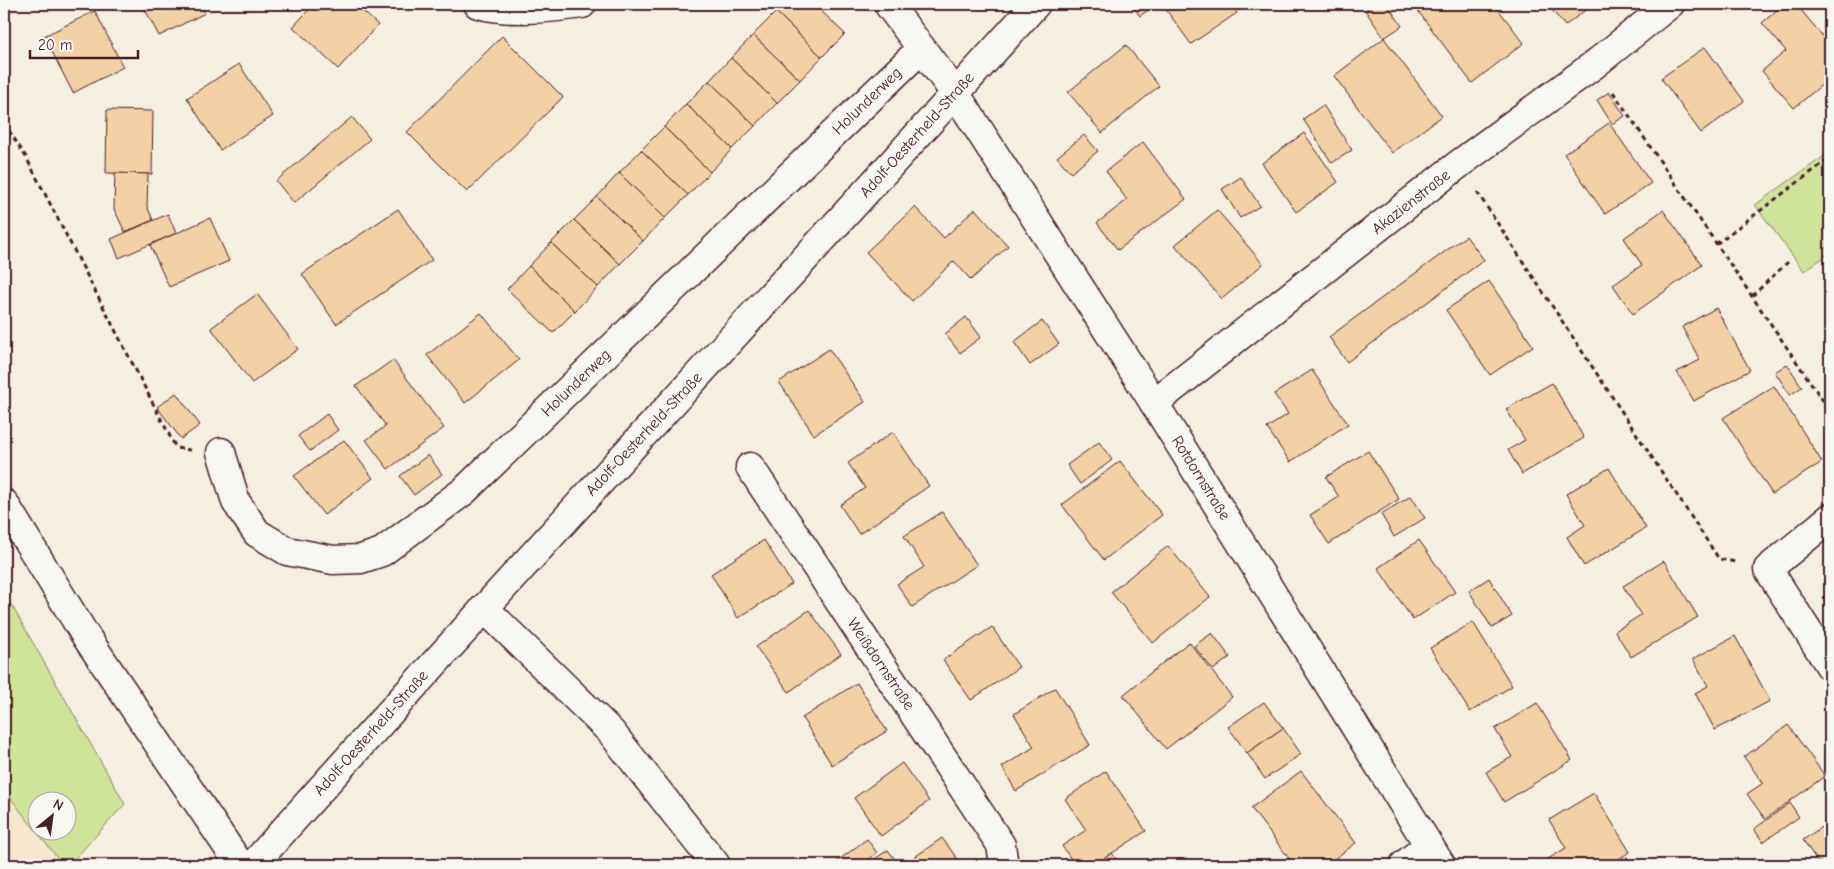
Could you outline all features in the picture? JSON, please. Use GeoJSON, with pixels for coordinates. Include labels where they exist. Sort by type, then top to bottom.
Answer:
{"type":"FeatureCollection","features":[{"type":"Feature","properties":{"kind":"street"},"geometry":{"type":"LineString","coordinates":[[478,4],[489,7],[550,8],[582,4]]}},
{"type":"Feature","properties":{"kind":"street","name":"Rotdornstraße"},"geometry":{"type":"LineString","coordinates":[[888,4],[956,94],[1154,403],[1435,856]]}},
{"type":"Feature","properties":{"kind":"street","name":"Adolf-Oesterheld-Straße"},"geometry":{"type":"LineString","coordinates":[[253,865],[484,608],[956,94],[1036,4]]}},
{"type":"Feature","properties":{"kind":"street","name":"Akazienstraße"},"geometry":{"type":"LineString","coordinates":[[1154,403],[1459,164],[1595,64],[1670,4]]}},
{"type":"Feature","properties":{"kind":"street","name":"Holunderweg"},"geometry":{"type":"LineString","coordinates":[[221,452],[236,502],[257,533],[287,551],[333,560],[361,559],[382,552],[464,491],[921,49]]}},
{"type":"Feature","properties":{"kind":"street","name":"Weißdornstraße"},"geometry":{"type":"LineString","coordinates":[[750,467],[1001,846],[1004,865]]}},
{"type":"Feature","properties":{"kind":"street"},"geometry":{"type":"LineString","coordinates":[[4,504],[85,635],[240,865]]}},
{"type":"Feature","properties":{"kind":"street"},"geometry":{"type":"LineString","coordinates":[[1830,518],[1768,569],[1830,666]]}},
{"type":"Feature","properties":{"kind":"street"},"geometry":{"type":"LineString","coordinates":[[484,608],[611,732],[716,865]]}},
{"type":"Feature","properties":{"kind":"street"},"geometry":{"type":"LineString","coordinates":[[1404,865],[1435,856]]}},
{"type":"Feature","properties":{"kind":"path"},"geometry":{"type":"LineString","coordinates":[[1595,64],[1830,411]]}},
{"type":"Feature","properties":{"kind":"path"},"geometry":{"type":"LineString","coordinates":[[4,123],[26,157],[176,448],[221,452]]}},
{"type":"Feature","properties":{"kind":"path"},"geometry":{"type":"LineString","coordinates":[[1716,244],[1830,158]]}},
{"type":"Feature","properties":{"kind":"path"},"geometry":{"type":"LineString","coordinates":[[1459,164],[1719,558],[1768,569]]}},
{"type":"Feature","properties":{"kind":"path"},"geometry":{"type":"LineString","coordinates":[[1752,296],[1788,262]]}},
{"type":"Feature","properties":{"kind":"shaded area"},"geometry":{"type":"Polygon","coordinates":[[[4,790],[28,821],[28,842],[45,842],[63,865],[4,865],[4,790]]]}},
{"type":"Feature","properties":{"kind":"green space"},"geometry":{"type":"Polygon","coordinates":[[[1830,152],[1830,253],[1804,271],[1755,205],[1830,152]]]}},
{"type":"Feature","properties":{"kind":"green space"},"geometry":{"type":"Polygon","coordinates":[[[4,592],[125,804],[69,865],[63,865],[45,842],[78,842],[78,792],[28,792],[28,821],[4,790],[4,592]]]}},
{"type":"Feature","properties":{"kind":"building"},"geometry":{"type":"Polygon","coordinates":[[[142,4],[200,4],[205,13],[159,36],[142,4]]]}},
{"type":"Feature","properties":{"kind":"building"},"geometry":{"type":"Polygon","coordinates":[[[314,4],[355,4],[378,25],[338,69],[293,27],[314,4]]]}},
{"type":"Feature","properties":{"kind":"building"},"geometry":{"type":"Polygon","coordinates":[[[784,4],[814,4],[845,34],[822,57],[776,12],[784,4]]]}},
{"type":"Feature","properties":{"kind":"building"},"geometry":{"type":"Polygon","coordinates":[[[1131,4],[1157,4],[1140,16],[1131,4]]]}},
{"type":"Feature","properties":{"kind":"building"},"geometry":{"type":"Polygon","coordinates":[[[1162,4],[1231,4],[1237,13],[1191,44],[1162,4]]]}},
{"type":"Feature","properties":{"kind":"building"},"geometry":{"type":"Polygon","coordinates":[[[1376,4],[1387,4],[1402,26],[1384,38],[1365,10],[1376,4]]]}},
{"type":"Feature","properties":{"kind":"building"},"geometry":{"type":"Polygon","coordinates":[[[1420,4],[1494,4],[1524,43],[1472,83],[1415,7],[1420,4]]]}},
{"type":"Feature","properties":{"kind":"building"},"geometry":{"type":"Polygon","coordinates":[[[1547,4],[1593,4],[1565,26],[1547,4]]]}},
{"type":"Feature","properties":{"kind":"building"},"geometry":{"type":"Polygon","coordinates":[[[1784,4],[1796,4],[1830,45],[1830,78],[1794,108],[1762,71],[1786,51],[1762,23],[1784,4]]]}},
{"type":"Feature","properties":{"kind":"building"},"geometry":{"type":"Polygon","coordinates":[[[95,11],[123,67],[73,93],[44,36],[95,11]]]}},
{"type":"Feature","properties":{"kind":"building"},"geometry":{"type":"Polygon","coordinates":[[[776,12],[822,57],[800,80],[753,35],[776,12]]]}},
{"type":"Feature","properties":{"kind":"building"},"geometry":{"type":"Polygon","coordinates":[[[753,35],[800,80],[777,103],[731,58],[753,35]]]}},
{"type":"Feature","properties":{"kind":"building"},"geometry":{"type":"Polygon","coordinates":[[[502,36],[563,97],[467,192],[407,132],[502,36]]]}},
{"type":"Feature","properties":{"kind":"building"},"geometry":{"type":"Polygon","coordinates":[[[1384,38],[1442,116],[1392,153],[1334,76],[1384,38]]]}},
{"type":"Feature","properties":{"kind":"building"},"geometry":{"type":"Polygon","coordinates":[[[1126,45],[1159,86],[1102,133],[1068,92],[1126,45]]]}},
{"type":"Feature","properties":{"kind":"building"},"geometry":{"type":"Polygon","coordinates":[[[1705,47],[1744,101],[1701,133],[1661,78],[1705,47]]]}},
{"type":"Feature","properties":{"kind":"building"},"geometry":{"type":"Polygon","coordinates":[[[731,58],[777,103],[755,126],[709,81],[731,58]]]}},
{"type":"Feature","properties":{"kind":"building"},"geometry":{"type":"Polygon","coordinates":[[[239,64],[273,116],[220,150],[187,98],[239,64]]]}},
{"type":"Feature","properties":{"kind":"building"},"geometry":{"type":"Polygon","coordinates":[[[709,81],[755,126],[732,149],[686,104],[709,81]]]}},
{"type":"Feature","properties":{"kind":"building"},"geometry":{"type":"Polygon","coordinates":[[[1609,92],[1625,116],[1612,124],[1597,100],[1609,92]]]}},
{"type":"Feature","properties":{"kind":"building"},"geometry":{"type":"Polygon","coordinates":[[[686,104],[732,149],[710,172],[664,127],[686,104]]]}},
{"type":"Feature","properties":{"kind":"building"},"geometry":{"type":"Polygon","coordinates":[[[1323,105],[1352,150],[1332,163],[1303,119],[1323,105]]]}},
{"type":"Feature","properties":{"kind":"building"},"geometry":{"type":"Polygon","coordinates":[[[107,110],[153,111],[152,174],[106,173],[107,110]]]}},
{"type":"Feature","properties":{"kind":"building"},"geometry":{"type":"Polygon","coordinates":[[[352,117],[370,139],[294,203],[276,181],[352,117]]]}},
{"type":"Feature","properties":{"kind":"building"},"geometry":{"type":"Polygon","coordinates":[[[1609,123],[1651,183],[1605,214],[1564,154],[1609,123]]]}},
{"type":"Feature","properties":{"kind":"building"},"geometry":{"type":"Polygon","coordinates":[[[664,127],[710,172],[688,195],[641,150],[664,127]]]}},
{"type":"Feature","properties":{"kind":"building"},"geometry":{"type":"Polygon","coordinates":[[[1304,133],[1338,182],[1296,212],[1262,163],[1304,133]]]}},
{"type":"Feature","properties":{"kind":"building"},"geometry":{"type":"Polygon","coordinates":[[[1084,135],[1098,151],[1071,173],[1057,157],[1084,135]]]}},
{"type":"Feature","properties":{"kind":"building"},"geometry":{"type":"Polygon","coordinates":[[[1143,142],[1186,199],[1118,250],[1097,223],[1127,200],[1106,171],[1143,142]]]}},
{"type":"Feature","properties":{"kind":"building"},"geometry":{"type":"Polygon","coordinates":[[[641,150],[688,195],[665,218],[619,173],[641,150]]]}},
{"type":"Feature","properties":{"kind":"building"},"geometry":{"type":"Polygon","coordinates":[[[115,173],[148,174],[147,206],[153,220],[125,232],[114,209],[115,173]]]}},
{"type":"Feature","properties":{"kind":"building"},"geometry":{"type":"Polygon","coordinates":[[[619,173],[665,218],[643,241],[597,197],[619,173]]]}},
{"type":"Feature","properties":{"kind":"building"},"geometry":{"type":"Polygon","coordinates":[[[1241,177],[1260,206],[1240,218],[1222,189],[1241,177]]]}},
{"type":"Feature","properties":{"kind":"building"},"geometry":{"type":"Polygon","coordinates":[[[597,197],[643,241],[620,264],[574,220],[597,197]]]}},
{"type":"Feature","properties":{"kind":"building"},"geometry":{"type":"Polygon","coordinates":[[[915,207],[944,238],[975,209],[1008,246],[971,280],[954,261],[912,301],[866,252],[915,207]]]}},
{"type":"Feature","properties":{"kind":"building"},"geometry":{"type":"Polygon","coordinates":[[[398,209],[432,260],[336,324],[302,274],[398,209]]]}},
{"type":"Feature","properties":{"kind":"building"},"geometry":{"type":"Polygon","coordinates":[[[1217,210],[1263,264],[1222,299],[1175,245],[1217,210]]]}},
{"type":"Feature","properties":{"kind":"building"},"geometry":{"type":"Polygon","coordinates":[[[1663,210],[1702,265],[1633,314],[1613,285],[1642,265],[1624,238],[1663,210]]]}},
{"type":"Feature","properties":{"kind":"building"},"geometry":{"type":"Polygon","coordinates":[[[168,214],[176,233],[119,258],[111,239],[168,214]]]}},
{"type":"Feature","properties":{"kind":"building"},"geometry":{"type":"Polygon","coordinates":[[[210,218],[229,261],[169,287],[150,245],[210,218]]]}},
{"type":"Feature","properties":{"kind":"building"},"geometry":{"type":"Polygon","coordinates":[[[574,220],[620,264],[598,287],[551,243],[574,220]]]}},
{"type":"Feature","properties":{"kind":"building"},"geometry":{"type":"Polygon","coordinates":[[[1466,236],[1484,260],[1347,362],[1329,337],[1466,236]]]}},
{"type":"Feature","properties":{"kind":"building"},"geometry":{"type":"Polygon","coordinates":[[[551,243],[598,287],[575,311],[529,266],[551,243]]]}},
{"type":"Feature","properties":{"kind":"building"},"geometry":{"type":"Polygon","coordinates":[[[529,266],[575,311],[553,333],[507,289],[529,266]]]}},
{"type":"Feature","properties":{"kind":"building"},"geometry":{"type":"Polygon","coordinates":[[[1489,281],[1533,346],[1490,375],[1446,310],[1489,281]]]}},
{"type":"Feature","properties":{"kind":"building"},"geometry":{"type":"Polygon","coordinates":[[[257,294],[298,349],[252,383],[211,328],[257,294]]]}},
{"type":"Feature","properties":{"kind":"building"},"geometry":{"type":"Polygon","coordinates":[[[1716,308],[1750,370],[1694,401],[1677,372],[1700,360],[1682,327],[1716,308]]]}},
{"type":"Feature","properties":{"kind":"building"},"geometry":{"type":"Polygon","coordinates":[[[481,313],[519,360],[465,403],[427,355],[481,313]]]}},
{"type":"Feature","properties":{"kind":"building"},"geometry":{"type":"Polygon","coordinates":[[[966,317],[981,337],[960,353],[945,334],[966,317]]]}},
{"type":"Feature","properties":{"kind":"building"},"geometry":{"type":"Polygon","coordinates":[[[1042,321],[1059,344],[1030,365],[1014,342],[1042,321]]]}},
{"type":"Feature","properties":{"kind":"building"},"geometry":{"type":"Polygon","coordinates":[[[829,349],[865,402],[814,435],[779,382],[829,349]]]}},
{"type":"Feature","properties":{"kind":"building"},"geometry":{"type":"Polygon","coordinates":[[[393,360],[444,428],[388,469],[366,440],[386,426],[356,386],[393,360]]]}},
{"type":"Feature","properties":{"kind":"building"},"geometry":{"type":"Polygon","coordinates":[[[1787,364],[1802,387],[1790,395],[1775,372],[1787,364]]]}},
{"type":"Feature","properties":{"kind":"building"},"geometry":{"type":"Polygon","coordinates":[[[1312,370],[1348,424],[1290,462],[1267,428],[1288,414],[1274,394],[1312,370]]]}},
{"type":"Feature","properties":{"kind":"building"},"geometry":{"type":"Polygon","coordinates":[[[1552,383],[1584,438],[1522,474],[1508,450],[1525,440],[1506,409],[1552,383]]]}},
{"type":"Feature","properties":{"kind":"building"},"geometry":{"type":"Polygon","coordinates":[[[1774,386],[1822,462],[1772,494],[1723,418],[1774,386]]]}},
{"type":"Feature","properties":{"kind":"building"},"geometry":{"type":"Polygon","coordinates":[[[176,393],[200,425],[181,439],[157,407],[176,393]]]}},
{"type":"Feature","properties":{"kind":"building"},"geometry":{"type":"Polygon","coordinates":[[[327,414],[338,430],[310,451],[298,436],[327,414]]]}},
{"type":"Feature","properties":{"kind":"building"},"geometry":{"type":"Polygon","coordinates":[[[893,432],[929,486],[859,534],[840,505],[865,488],[848,463],[893,432]]]}},
{"type":"Feature","properties":{"kind":"building"},"geometry":{"type":"Polygon","coordinates":[[[344,440],[373,478],[324,515],[294,476],[344,440]]]}},
{"type":"Feature","properties":{"kind":"building"},"geometry":{"type":"Polygon","coordinates":[[[1099,442],[1112,460],[1080,484],[1067,465],[1099,442]]]}},
{"type":"Feature","properties":{"kind":"building"},"geometry":{"type":"Polygon","coordinates":[[[1368,451],[1399,499],[1329,544],[1310,515],[1339,497],[1326,477],[1368,451]]]}},
{"type":"Feature","properties":{"kind":"building"},"geometry":{"type":"Polygon","coordinates":[[[428,455],[442,474],[414,495],[400,476],[428,455]]]}},
{"type":"Feature","properties":{"kind":"building"},"geometry":{"type":"Polygon","coordinates":[[[1120,461],[1162,515],[1104,560],[1062,505],[1120,461]]]}},
{"type":"Feature","properties":{"kind":"building"},"geometry":{"type":"Polygon","coordinates":[[[1609,468],[1646,528],[1584,566],[1567,537],[1585,525],[1566,494],[1609,468]]]}},
{"type":"Feature","properties":{"kind":"building"},"geometry":{"type":"Polygon","coordinates":[[[1411,496],[1425,518],[1394,537],[1381,514],[1411,496]]]}},
{"type":"Feature","properties":{"kind":"building"},"geometry":{"type":"Polygon","coordinates":[[[942,512],[977,565],[912,607],[897,584],[924,567],[904,536],[942,512]]]}},
{"type":"Feature","properties":{"kind":"building"},"geometry":{"type":"Polygon","coordinates":[[[764,540],[792,584],[738,618],[711,574],[764,540]]]}},
{"type":"Feature","properties":{"kind":"building"},"geometry":{"type":"Polygon","coordinates":[[[1419,540],[1455,592],[1413,620],[1378,568],[1419,540]]]}},
{"type":"Feature","properties":{"kind":"building"},"geometry":{"type":"Polygon","coordinates":[[[1168,546],[1210,597],[1153,643],[1111,592],[1168,546]]]}},
{"type":"Feature","properties":{"kind":"building"},"geometry":{"type":"Polygon","coordinates":[[[1664,561],[1698,617],[1631,657],[1615,631],[1641,615],[1623,586],[1664,561]]]}},
{"type":"Feature","properties":{"kind":"building"},"geometry":{"type":"Polygon","coordinates":[[[1489,578],[1512,616],[1492,628],[1469,591],[1489,578]]]}},
{"type":"Feature","properties":{"kind":"building"},"geometry":{"type":"Polygon","coordinates":[[[809,610],[841,654],[789,692],[756,647],[809,610]]]}},
{"type":"Feature","properties":{"kind":"building"},"geometry":{"type":"Polygon","coordinates":[[[1473,622],[1512,686],[1470,712],[1430,648],[1473,622]]]}},
{"type":"Feature","properties":{"kind":"building"},"geometry":{"type":"Polygon","coordinates":[[[992,627],[1019,667],[971,700],[943,660],[992,627]]]}},
{"type":"Feature","properties":{"kind":"building"},"geometry":{"type":"Polygon","coordinates":[[[1212,633],[1230,657],[1213,670],[1194,646],[1212,633]]]}},
{"type":"Feature","properties":{"kind":"building"},"geometry":{"type":"Polygon","coordinates":[[[1735,636],[1770,701],[1715,730],[1695,693],[1708,686],[1693,659],[1735,636]]]}},
{"type":"Feature","properties":{"kind":"building"},"geometry":{"type":"Polygon","coordinates":[[[1189,642],[1232,697],[1166,749],[1123,695],[1189,642]]]}},
{"type":"Feature","properties":{"kind":"building"},"geometry":{"type":"Polygon","coordinates":[[[857,683],[887,731],[832,765],[802,718],[857,683]]]}},
{"type":"Feature","properties":{"kind":"building"},"geometry":{"type":"Polygon","coordinates":[[[1055,688],[1090,745],[1016,791],[1002,767],[1034,747],[1014,714],[1055,688]]]}},
{"type":"Feature","properties":{"kind":"building"},"geometry":{"type":"Polygon","coordinates":[[[1264,702],[1283,728],[1247,753],[1228,727],[1264,702]]]}},
{"type":"Feature","properties":{"kind":"building"},"geometry":{"type":"Polygon","coordinates":[[[1537,703],[1572,760],[1504,802],[1486,772],[1512,757],[1495,729],[1537,703]]]}},
{"type":"Feature","properties":{"kind":"building"},"geometry":{"type":"Polygon","coordinates":[[[1788,725],[1825,776],[1765,819],[1747,794],[1763,783],[1744,757],[1788,725]]]}},
{"type":"Feature","properties":{"kind":"building"},"geometry":{"type":"Polygon","coordinates":[[[1283,728],[1301,754],[1265,779],[1247,753],[1283,728]]]}},
{"type":"Feature","properties":{"kind":"building"},"geometry":{"type":"Polygon","coordinates":[[[902,763],[929,801],[881,836],[854,798],[902,763]]]}},
{"type":"Feature","properties":{"kind":"building"},"geometry":{"type":"Polygon","coordinates":[[[1106,771],[1146,831],[1094,865],[1075,865],[1062,846],[1086,830],[1065,799],[1106,771]]]}},
{"type":"Feature","properties":{"kind":"building"},"geometry":{"type":"Polygon","coordinates":[[[1301,771],[1356,843],[1326,865],[1294,865],[1251,808],[1301,771]]]}},
{"type":"Feature","properties":{"kind":"building"},"geometry":{"type":"Polygon","coordinates":[[[1594,793],[1630,852],[1608,865],[1545,865],[1543,862],[1566,848],[1549,820],[1594,793]]]}},
{"type":"Feature","properties":{"kind":"building"},"geometry":{"type":"Polygon","coordinates":[[[1790,803],[1799,817],[1763,842],[1754,829],[1790,803]]]}},
{"type":"Feature","properties":{"kind":"building"},"geometry":{"type":"Polygon","coordinates":[[[1830,821],[1830,865],[1820,865],[1803,840],[1830,821]]]}},
{"type":"Feature","properties":{"kind":"building"},"geometry":{"type":"Polygon","coordinates":[[[942,838],[962,865],[903,865],[942,838]]]}},
{"type":"Feature","properties":{"kind":"building"},"geometry":{"type":"Polygon","coordinates":[[[867,839],[877,853],[861,865],[838,865],[836,862],[867,839]]]}},
{"type":"Feature","properties":{"kind":"building"},"geometry":{"type":"Polygon","coordinates":[[[888,850],[897,862],[892,865],[866,865],[888,850]]]}},
{"type":"Feature","properties":{"kind":"building"},"geometry":{"type":"Polygon","coordinates":[[[1112,853],[1120,865],[1094,865],[1112,853]]]}}]}
